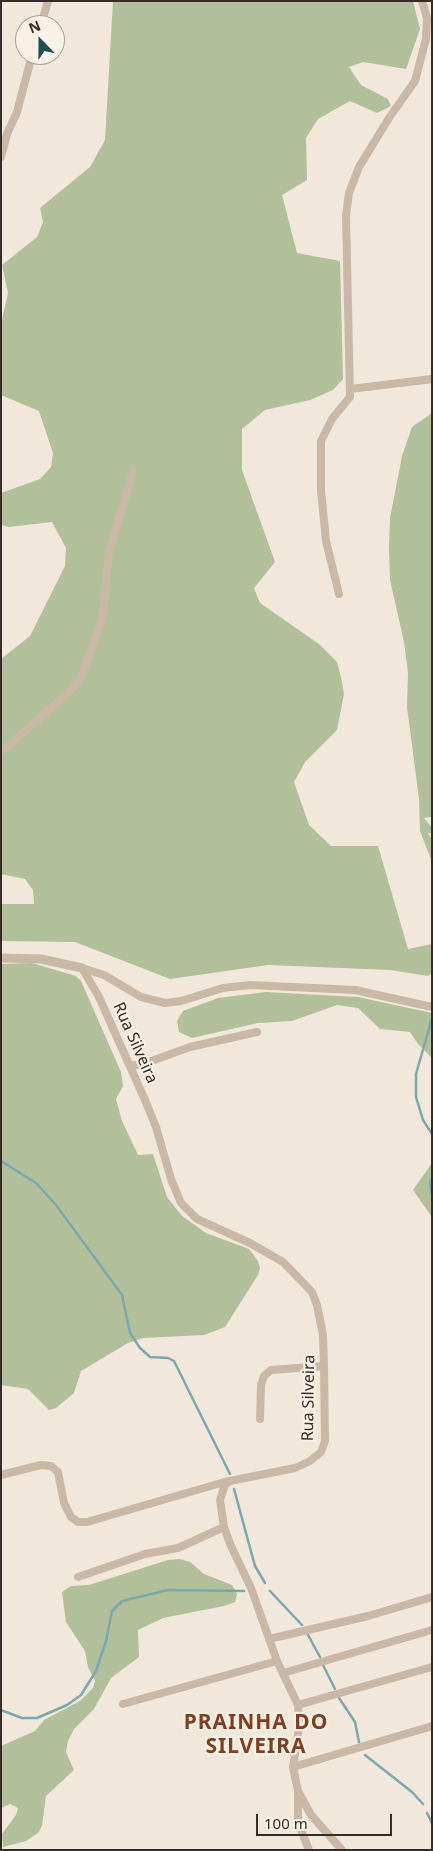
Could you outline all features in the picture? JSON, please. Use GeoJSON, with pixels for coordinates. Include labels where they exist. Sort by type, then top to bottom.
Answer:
{"type":"FeatureCollection","features":[{"type":"Feature","properties":{"kind":"street"},"geometry":{"type":"LineString","coordinates":[[44,15],[48,1]]}},
{"type":"Feature","properties":{"kind":"street"},"geometry":{"type":"LineString","coordinates":[[339,594],[326,541],[321,490],[321,441],[332,420],[350,397],[351,389],[346,216],[349,193],[359,167],[415,81],[426,40],[427,18],[422,1]]}},
{"type":"Feature","properties":{"kind":"street"},"geometry":{"type":"LineString","coordinates":[[1,158],[7,134],[17,112],[29,65]]}},
{"type":"Feature","properties":{"kind":"street"},"geometry":{"type":"LineString","coordinates":[[351,389],[432,379]]}},
{"type":"Feature","properties":{"kind":"street"},"geometry":{"type":"LineString","coordinates":[[1,752],[67,694],[80,680],[102,620],[109,552],[133,472]]}},
{"type":"Feature","properties":{"kind":"street"},"geometry":{"type":"LineString","coordinates":[[1,958],[41,959],[82,968],[104,975],[141,997],[165,1003],[223,988],[250,985],[355,990],[432,1007]]}},
{"type":"Feature","properties":{"kind":"street","name":"Rua Silveira"},"geometry":{"type":"LineString","coordinates":[[82,968],[99,997],[156,1127],[171,1179],[181,1202],[197,1219],[266,1251],[283,1262],[304,1281],[312,1292],[321,1319],[325,1440],[322,1452],[310,1462],[295,1468],[230,1481]]}},
{"type":"Feature","properties":{"kind":"street"},"geometry":{"type":"LineString","coordinates":[[130,1066],[146,1063],[190,1047],[257,1032]]}},
{"type":"Feature","properties":{"kind":"street"},"geometry":{"type":"LineString","coordinates":[[260,1419],[261,1385],[264,1376],[271,1370],[324,1366]]}},
{"type":"Feature","properties":{"kind":"street"},"geometry":{"type":"LineString","coordinates":[[1,1475],[41,1465],[52,1466],[58,1472],[64,1503],[71,1518],[78,1522],[87,1522],[230,1481]]}},
{"type":"Feature","properties":{"kind":"street"},"geometry":{"type":"LineString","coordinates":[[230,1481],[225,1486],[220,1500],[224,1527],[251,1588],[277,1661],[298,1705],[299,1728],[293,1767],[298,1791],[298,1822],[308,1850]]}},
{"type":"Feature","properties":{"kind":"street"},"geometry":{"type":"LineString","coordinates":[[78,1577],[145,1554],[178,1548],[224,1527]]}},
{"type":"Feature","properties":{"kind":"street"},"geometry":{"type":"LineString","coordinates":[[269,1639],[368,1616],[432,1597]]}},
{"type":"Feature","properties":{"kind":"street"},"geometry":{"type":"LineString","coordinates":[[283,1673],[432,1630]]}},
{"type":"Feature","properties":{"kind":"street"},"geometry":{"type":"LineString","coordinates":[[123,1704],[277,1661]]}},
{"type":"Feature","properties":{"kind":"street"},"geometry":{"type":"LineString","coordinates":[[298,1705],[432,1668]]}},
{"type":"Feature","properties":{"kind":"street"},"geometry":{"type":"LineString","coordinates":[[293,1767],[432,1726]]}},
{"type":"Feature","properties":{"kind":"street"},"geometry":{"type":"LineString","coordinates":[[298,1791],[311,1815],[342,1850]]}},
{"type":"Feature","properties":{"kind":"green space"},"geometry":{"type":"Polygon","coordinates":[[[113,1],[413,1],[420,29],[406,69],[363,62],[349,67],[361,85],[388,99],[391,106],[377,113],[350,101],[318,119],[306,138],[307,180],[282,195],[297,253],[340,261],[343,379],[333,390],[310,400],[265,410],[242,429],[242,470],[275,562],[254,588],[260,603],[319,644],[337,662],[341,677],[344,694],[337,730],[305,762],[294,782],[309,825],[331,846],[378,846],[408,949],[432,944],[432,973],[428,976],[390,970],[268,965],[170,979],[75,942],[1,941],[1,904],[34,904],[33,890],[25,879],[1,874],[1,659],[30,636],[65,566],[66,548],[52,522],[9,527],[1,525],[1,493],[40,479],[51,467],[53,453],[39,411],[1,395],[1,324],[8,293],[2,265],[37,237],[43,222],[40,208],[90,167],[105,140],[113,1]]]}},
{"type":"Feature","properties":{"kind":"green space"},"geometry":{"type":"Polygon","coordinates":[[[432,413],[432,817],[424,818],[432,828],[432,833],[428,833],[432,840],[432,862],[420,831],[419,799],[407,707],[408,673],[404,642],[390,580],[389,549],[390,518],[402,456],[412,427],[432,413]]]}},
{"type":"Feature","properties":{"kind":"green space"},"geometry":{"type":"Polygon","coordinates":[[[32,963],[76,976],[81,981],[121,1072],[123,1086],[116,1099],[122,1121],[138,1155],[153,1154],[167,1197],[182,1216],[206,1233],[249,1249],[258,1261],[260,1268],[258,1275],[225,1327],[204,1335],[143,1338],[128,1343],[81,1371],[74,1393],[56,1408],[49,1410],[28,1389],[1,1385],[1,964],[32,963]]]}},
{"type":"Feature","properties":{"kind":"green space"},"geometry":{"type":"Polygon","coordinates":[[[266,992],[358,997],[432,1013],[432,1058],[418,1044],[410,1032],[380,1029],[358,1008],[337,1005],[292,1021],[258,1023],[192,1038],[179,1032],[177,1021],[183,1011],[218,998],[266,992]]]}},
{"type":"Feature","properties":{"kind":"green space"},"geometry":{"type":"Polygon","coordinates":[[[432,1163],[432,1217],[413,1190],[432,1163]]]}},
{"type":"Feature","properties":{"kind":"green space"},"geometry":{"type":"Polygon","coordinates":[[[179,1559],[190,1562],[204,1574],[232,1585],[237,1594],[235,1602],[224,1606],[163,1618],[138,1630],[139,1657],[111,1678],[94,1709],[74,1729],[68,1741],[66,1752],[74,1770],[46,1796],[42,1826],[38,1833],[26,1841],[3,1847],[2,1834],[16,1815],[18,1808],[10,1804],[1,1808],[1,1746],[35,1731],[44,1720],[80,1701],[93,1688],[95,1681],[88,1667],[85,1651],[66,1622],[62,1592],[71,1586],[89,1585],[168,1560],[179,1559]]]}},
{"type":"Feature","properties":{"kind":"waterway"},"geometry":{"type":"LineString","coordinates":[[432,1018],[416,1074],[416,1097],[423,1120],[432,1134]]}},
{"type":"Feature","properties":{"kind":"waterway"},"geometry":{"type":"LineString","coordinates":[[1,1161],[36,1183],[56,1205],[122,1295],[130,1333],[140,1348],[150,1357],[168,1358],[174,1361],[230,1474]]}},
{"type":"Feature","properties":{"kind":"waterway"},"geometry":{"type":"LineString","coordinates":[[432,1178],[430,1183],[432,1195]]}},
{"type":"Feature","properties":{"kind":"waterway"},"geometry":{"type":"LineString","coordinates":[[234,1489],[255,1566],[265,1583]]}},
{"type":"Feature","properties":{"kind":"waterway"},"geometry":{"type":"LineString","coordinates":[[1,1710],[22,1718],[37,1718],[67,1705],[81,1695],[96,1671],[106,1641],[112,1611],[122,1601],[168,1590],[244,1591]]}},
{"type":"Feature","properties":{"kind":"waterway"},"geometry":{"type":"LineString","coordinates":[[270,1591],[302,1625]]}},
{"type":"Feature","properties":{"kind":"waterway"},"geometry":{"type":"LineString","coordinates":[[308,1635],[320,1657]]}},
{"type":"Feature","properties":{"kind":"waterway"},"geometry":{"type":"LineString","coordinates":[[323,1665],[335,1689]]}},
{"type":"Feature","properties":{"kind":"waterway"},"geometry":{"type":"LineString","coordinates":[[339,1698],[355,1722],[359,1742]]}},
{"type":"Feature","properties":{"kind":"waterway"},"geometry":{"type":"LineString","coordinates":[[365,1755],[412,1792],[423,1804]]}},
{"type":"Feature","properties":{"kind":"waterway"},"geometry":{"type":"LineString","coordinates":[[427,1813],[432,1823]]}},
{"type":"Feature","properties":{"kind":"district","name":"PRAINHA DO SILVEIRA"},"geometry":{"type":"Point","coordinates":[256,1735]}}]}
